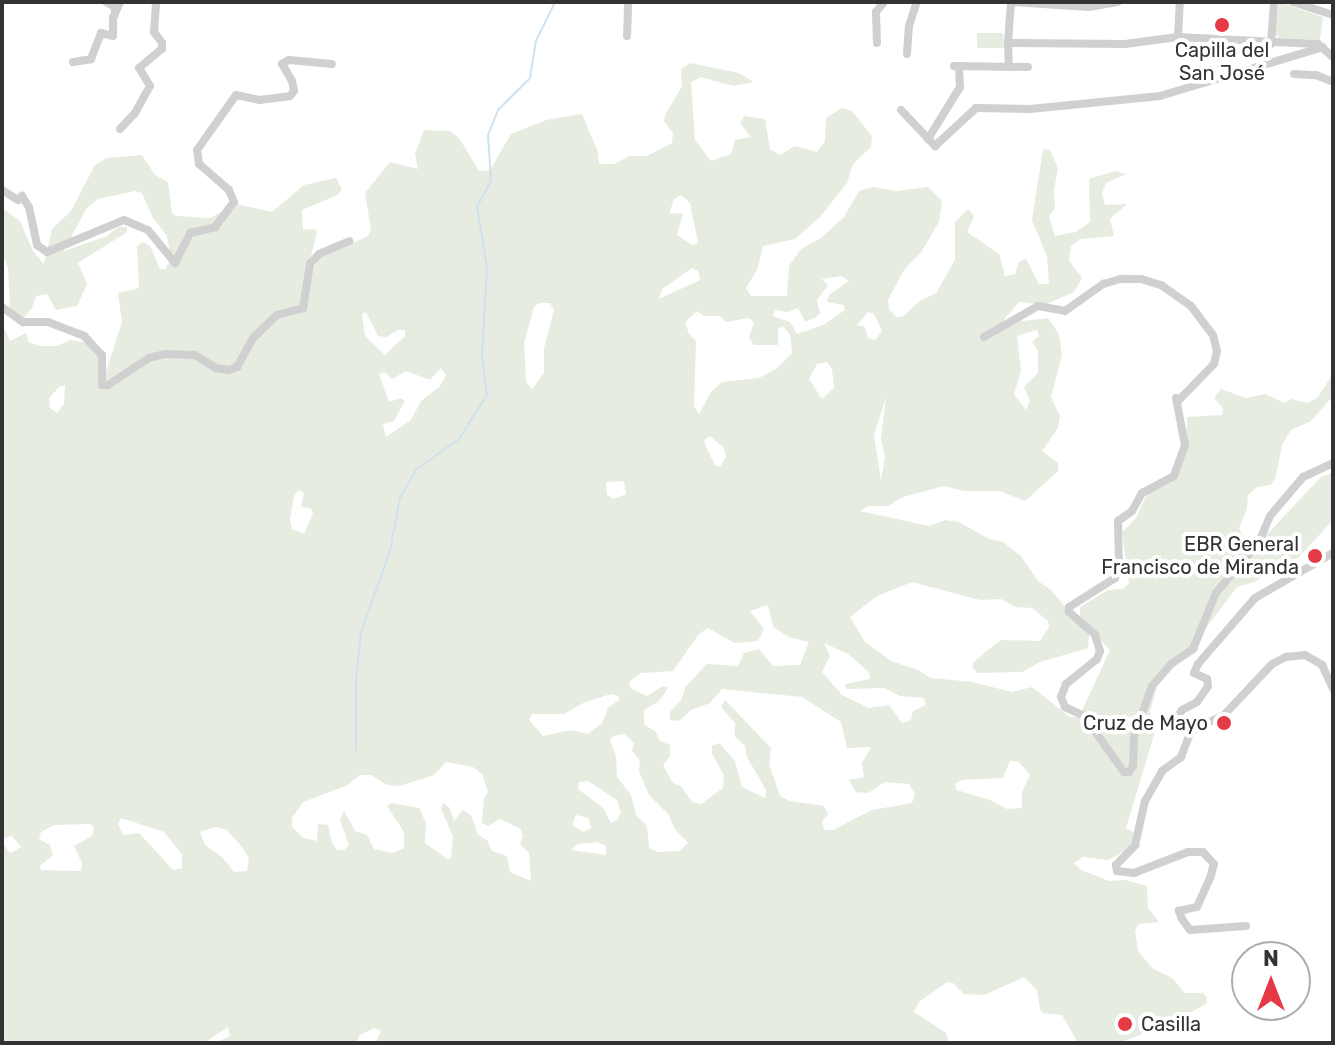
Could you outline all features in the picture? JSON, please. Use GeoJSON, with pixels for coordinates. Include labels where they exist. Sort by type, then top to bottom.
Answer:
{"type":"FeatureCollection","features":[{"type":"Feature","properties":{"kind":"street"},"geometry":{"type":"LineString","coordinates":[[73,62],[91,59],[101,33],[113,36],[115,7],[106,2]]}},
{"type":"Feature","properties":{"kind":"street"},"geometry":{"type":"LineString","coordinates":[[115,13],[120,2]]}},
{"type":"Feature","properties":{"kind":"street"},"geometry":{"type":"LineString","coordinates":[[120,129],[135,113],[150,86],[139,68],[162,49],[154,32],[156,2]]}},
{"type":"Feature","properties":{"kind":"street"},"geometry":{"type":"LineString","coordinates":[[627,36],[628,2]]}},
{"type":"Feature","properties":{"kind":"street"},"geometry":{"type":"LineString","coordinates":[[877,43],[876,12],[884,2]]}},
{"type":"Feature","properties":{"kind":"street"},"geometry":{"type":"LineString","coordinates":[[907,54],[909,26],[917,2]]}},
{"type":"Feature","properties":{"kind":"street"},"geometry":{"type":"LineString","coordinates":[[1009,66],[1011,2],[1089,7],[1118,2]]}},
{"type":"Feature","properties":{"kind":"street"},"geometry":{"type":"LineString","coordinates":[[1178,37],[1180,2]]}},
{"type":"Feature","properties":{"kind":"street"},"geometry":{"type":"LineString","coordinates":[[1271,44],[1274,2]]}},
{"type":"Feature","properties":{"kind":"street"},"geometry":{"type":"LineString","coordinates":[[1293,2],[1333,15]]}},
{"type":"Feature","properties":{"kind":"street"},"geometry":{"type":"LineString","coordinates":[[1008,43],[1125,44],[1178,37],[1323,47],[1333,57]]}},
{"type":"Feature","properties":{"kind":"street"},"geometry":{"type":"LineString","coordinates":[[901,110],[928,139],[939,146],[962,118],[976,108],[1030,109],[1160,96],[1323,47]]}},
{"type":"Feature","properties":{"kind":"street"},"geometry":{"type":"LineString","coordinates":[[2,190],[18,200],[22,196],[29,207],[37,245],[47,252],[124,220],[148,230],[175,263],[190,233],[196,228],[215,227],[234,202],[229,190],[199,164],[197,150],[236,95],[259,100],[290,96],[294,91],[292,81],[282,64],[289,60],[332,64]]}},
{"type":"Feature","properties":{"kind":"street"},"geometry":{"type":"LineString","coordinates":[[928,139],[960,87],[956,67],[1028,67]]}},
{"type":"Feature","properties":{"kind":"street"},"geometry":{"type":"LineString","coordinates":[[1294,74],[1316,75],[1333,82]]}},
{"type":"Feature","properties":{"kind":"street"},"geometry":{"type":"LineString","coordinates":[[2,307],[23,322],[48,322],[84,336],[102,355],[102,385],[108,385],[149,358],[165,354],[195,355],[216,368],[229,370],[237,367],[253,338],[277,315],[303,308],[310,264],[319,254],[349,241]]}},
{"type":"Feature","properties":{"kind":"street"},"geometry":{"type":"LineString","coordinates":[[984,337],[1038,306],[1065,311],[1103,284],[1121,279],[1141,279],[1161,285],[1191,306],[1213,335],[1217,351],[1214,364],[1177,399],[1176,408],[1185,445],[1174,476],[1142,493],[1132,511],[1118,521],[1115,529],[1119,564],[1115,578],[1104,588],[1071,602],[1069,607],[1069,612],[1095,635],[1100,651],[1097,659],[1066,684],[1061,697],[1065,707],[1084,716],[1124,772],[1129,772],[1133,766],[1134,736],[1152,686],[1171,664],[1193,649],[1216,593],[1259,542],[1270,516],[1303,477],[1333,463]]}},
{"type":"Feature","properties":{"kind":"street"},"geometry":{"type":"LineString","coordinates":[[1333,553],[1255,598],[1198,664],[1194,673],[1207,679],[1208,686],[1197,702],[1182,710],[1174,722],[1175,728],[1191,731],[1224,715],[1272,664],[1286,657],[1305,655],[1317,661],[1333,689]]}},
{"type":"Feature","properties":{"kind":"street"},"geometry":{"type":"LineString","coordinates":[[1191,731],[1181,757],[1162,771],[1145,801],[1135,845],[1116,865],[1117,871],[1134,873],[1188,852],[1203,852],[1214,864],[1211,875],[1197,907],[1179,911],[1182,919],[1190,930],[1246,926]]}},
{"type":"Feature","properties":{"kind":"shaded area"},"geometry":{"type":"Polygon","coordinates":[[[1279,2],[1323,17],[1320,40],[1279,38],[1275,34],[1279,2]]]}},
{"type":"Feature","properties":{"kind":"shaded area"},"geometry":{"type":"Polygon","coordinates":[[[977,33],[1003,33],[1004,48],[977,48],[977,33]]]}},
{"type":"Feature","properties":{"kind":"shaded area"},"geometry":{"type":"Polygon","coordinates":[[[690,63],[739,73],[754,82],[733,86],[701,77],[691,82],[695,140],[711,161],[731,154],[735,140],[751,137],[740,123],[744,116],[765,119],[770,149],[780,155],[795,146],[817,152],[825,141],[826,118],[842,108],[852,111],[872,136],[871,147],[853,164],[847,183],[820,217],[795,239],[763,246],[757,270],[746,288],[751,296],[787,296],[789,266],[801,249],[821,238],[844,217],[859,191],[873,187],[896,191],[928,187],[942,201],[939,222],[922,251],[904,270],[888,300],[889,309],[896,317],[902,317],[920,301],[936,293],[955,260],[955,222],[968,209],[974,216],[967,232],[999,254],[1005,276],[1015,274],[1019,262],[1026,259],[1039,284],[1049,284],[1047,257],[1032,220],[1043,149],[1050,150],[1058,168],[1055,208],[1049,217],[1055,236],[1076,232],[1090,222],[1089,179],[1115,171],[1126,174],[1106,183],[1102,193],[1105,205],[1127,204],[1110,219],[1114,236],[1081,239],[1071,246],[1069,261],[1082,278],[1074,292],[1044,305],[1019,302],[1005,318],[1004,323],[1048,318],[1059,334],[1062,355],[1051,397],[1060,416],[1058,428],[1042,451],[1058,463],[1058,471],[1025,501],[1000,491],[964,491],[944,486],[903,497],[888,506],[868,506],[860,511],[929,526],[945,520],[959,522],[989,539],[1003,542],[1021,556],[1038,581],[1051,590],[1089,635],[1088,648],[1040,662],[1022,672],[978,673],[972,668],[974,662],[995,644],[1002,640],[1040,641],[1049,627],[1048,621],[1032,608],[1016,607],[1001,599],[980,600],[912,582],[877,596],[850,617],[865,642],[891,661],[931,678],[972,682],[1012,692],[1032,687],[1070,717],[1079,717],[1110,650],[1080,617],[1080,607],[1108,590],[1123,589],[1129,583],[1122,532],[1136,518],[1148,492],[1176,475],[1187,440],[1187,417],[1222,415],[1223,408],[1214,398],[1221,389],[1246,398],[1265,394],[1285,403],[1291,399],[1308,403],[1317,398],[1333,374],[1333,396],[1311,421],[1291,430],[1282,445],[1276,476],[1271,485],[1257,487],[1248,495],[1247,509],[1239,528],[1245,541],[1257,545],[1320,478],[1333,472],[1333,520],[1299,557],[1254,582],[1237,587],[1188,652],[1160,676],[1150,711],[1154,735],[1126,828],[1133,832],[1133,839],[1126,850],[1108,860],[1083,857],[1074,863],[1081,870],[1109,881],[1126,880],[1147,886],[1148,908],[1159,922],[1139,924],[1135,931],[1138,951],[1153,969],[1172,978],[1185,993],[1203,993],[1207,997],[1206,1004],[1171,1023],[1119,1043],[1077,1041],[1062,1015],[1040,1010],[1037,990],[1024,977],[984,995],[964,994],[953,983],[947,982],[919,1002],[914,1012],[946,1033],[949,1043],[375,1043],[381,1031],[374,1028],[360,1035],[356,1043],[215,1043],[230,1036],[228,1027],[204,1043],[2,1043],[2,842],[10,853],[21,847],[12,836],[2,839],[2,324],[10,341],[26,333],[29,342],[40,346],[57,346],[70,340],[89,343],[100,354],[104,378],[122,322],[118,293],[139,288],[137,246],[143,242],[150,246],[160,269],[165,269],[171,259],[167,236],[153,218],[142,193],[135,191],[98,199],[86,209],[64,251],[107,236],[118,227],[127,227],[127,232],[78,263],[87,284],[77,306],[56,310],[47,294],[36,296],[24,318],[10,310],[8,267],[2,255],[2,208],[20,221],[33,251],[44,264],[52,229],[71,211],[95,165],[107,158],[142,155],[155,175],[168,182],[172,213],[176,216],[210,218],[236,204],[272,212],[304,185],[336,178],[342,189],[338,195],[302,210],[303,230],[314,229],[317,232],[305,281],[320,258],[368,236],[371,230],[365,193],[390,162],[418,169],[415,154],[424,130],[450,131],[459,138],[479,171],[490,170],[511,134],[546,120],[582,114],[598,152],[599,164],[614,164],[629,156],[647,156],[672,143],[673,133],[664,121],[682,86],[681,69],[690,63]],[[681,195],[674,199],[669,214],[683,213],[677,235],[692,245],[698,243],[690,203],[681,195]],[[692,268],[662,289],[659,299],[700,280],[698,270],[692,268]],[[842,276],[822,279],[828,285],[817,300],[820,313],[805,321],[798,308],[787,312],[775,310],[773,316],[790,322],[797,334],[823,325],[845,310],[844,305],[827,302],[829,295],[849,281],[842,276]],[[539,303],[534,307],[524,343],[526,382],[532,389],[544,373],[544,348],[554,310],[550,303],[539,303]],[[697,311],[685,322],[689,334],[696,341],[694,406],[699,414],[711,392],[722,382],[759,378],[776,369],[792,353],[790,334],[782,326],[778,329],[778,345],[754,345],[749,338],[754,322],[749,318],[726,322],[720,316],[704,316],[697,311]],[[366,312],[362,314],[365,336],[385,355],[405,336],[405,330],[398,330],[386,337],[378,336],[366,312]],[[868,312],[857,325],[865,327],[868,338],[875,340],[882,331],[874,314],[868,312]],[[1037,330],[1017,336],[1021,371],[1014,394],[1026,410],[1030,401],[1024,387],[1038,373],[1038,351],[1032,342],[1039,336],[1037,330]],[[827,362],[817,364],[809,379],[822,399],[834,388],[832,369],[827,362]],[[441,368],[430,380],[406,371],[392,379],[385,372],[379,374],[389,402],[401,398],[405,401],[394,421],[383,424],[386,437],[411,420],[421,401],[440,386],[446,375],[441,368]],[[60,386],[49,398],[50,408],[57,413],[64,404],[65,386],[60,386]],[[886,397],[874,435],[881,481],[885,457],[881,439],[886,397]],[[710,436],[704,440],[706,447],[715,465],[720,467],[726,457],[724,448],[710,436]],[[624,481],[606,482],[607,495],[614,499],[626,494],[624,481]],[[299,490],[294,496],[290,519],[292,529],[304,534],[313,513],[310,508],[301,507],[304,493],[299,490]],[[768,605],[750,611],[764,629],[758,641],[734,643],[708,628],[699,634],[673,671],[641,673],[629,682],[630,688],[647,696],[663,686],[668,688],[659,701],[644,710],[644,725],[655,731],[660,741],[670,745],[670,756],[663,765],[673,783],[681,786],[692,802],[701,804],[723,788],[724,776],[712,753],[712,746],[719,743],[735,761],[742,787],[765,798],[766,790],[747,757],[745,746],[735,737],[735,723],[721,707],[725,700],[771,748],[769,764],[780,796],[790,801],[824,806],[828,814],[822,822],[824,830],[833,830],[872,810],[912,803],[915,794],[909,784],[885,782],[868,793],[856,792],[849,780],[864,777],[862,763],[871,747],[847,748],[841,722],[802,697],[722,689],[710,703],[691,710],[679,721],[670,720],[670,712],[681,700],[686,686],[707,664],[738,666],[744,653],[759,649],[773,666],[800,665],[809,642],[789,637],[773,627],[768,605]],[[824,643],[830,656],[822,672],[842,695],[869,708],[889,705],[902,723],[911,720],[913,711],[926,705],[924,698],[900,696],[884,688],[846,689],[845,684],[870,679],[869,672],[848,654],[824,643]],[[611,694],[585,702],[564,714],[532,714],[529,720],[543,736],[571,730],[588,734],[602,723],[608,708],[619,700],[619,696],[611,694]],[[625,734],[613,736],[610,740],[616,757],[617,777],[631,795],[636,815],[647,826],[649,848],[658,852],[680,851],[688,843],[674,828],[669,815],[649,795],[639,772],[640,760],[632,751],[634,743],[625,734]],[[1010,761],[1003,778],[962,780],[955,784],[957,790],[1007,809],[1022,808],[1022,792],[1030,775],[1018,761],[1010,761]],[[446,762],[434,775],[400,786],[387,785],[371,775],[360,775],[346,786],[303,802],[292,818],[292,827],[304,838],[317,841],[318,824],[328,825],[332,843],[337,850],[344,850],[349,845],[340,820],[344,811],[355,831],[367,835],[374,849],[393,853],[404,848],[404,832],[387,806],[391,803],[419,808],[426,823],[425,843],[447,859],[451,858],[453,836],[441,809],[443,803],[449,807],[454,821],[463,810],[471,815],[478,835],[487,840],[492,851],[507,856],[510,872],[531,881],[529,853],[520,844],[523,836],[521,829],[500,819],[488,826],[482,823],[484,798],[488,792],[482,774],[473,767],[446,762]],[[588,781],[579,782],[578,789],[603,808],[611,823],[617,820],[621,812],[617,800],[588,781]],[[576,815],[572,825],[583,832],[591,828],[589,818],[576,815]],[[121,818],[118,824],[123,835],[139,833],[173,870],[182,868],[182,854],[164,832],[121,818]],[[91,824],[54,825],[41,832],[39,839],[50,845],[53,855],[40,866],[41,870],[81,871],[82,863],[74,846],[92,836],[94,828],[91,824]],[[216,827],[200,832],[205,845],[223,858],[234,872],[247,871],[249,858],[227,830],[216,827]],[[597,842],[577,844],[571,850],[606,855],[606,846],[597,842]]]}},
{"type":"Feature","properties":{"kind":"waterway"},"geometry":{"type":"LineString","coordinates":[[356,750],[356,680],[361,632],[390,551],[400,498],[417,469],[459,439],[487,395],[482,355],[487,268],[477,207],[491,181],[488,135],[498,110],[530,78],[536,41],[555,2]]}},
{"type":"Feature","properties":{"kind":"place","name":"Capilla del San José"},"geometry":{"type":"Point","coordinates":[1222,25]}},
{"type":"Feature","properties":{"kind":"place","name":"EBR General Francisco de Miranda"},"geometry":{"type":"Point","coordinates":[1315,556]}},
{"type":"Feature","properties":{"kind":"place","name":"Cruz de Mayo"},"geometry":{"type":"Point","coordinates":[1224,723]}},
{"type":"Feature","properties":{"kind":"place","name":"Casilla"},"geometry":{"type":"Point","coordinates":[1125,1024]}}]}
